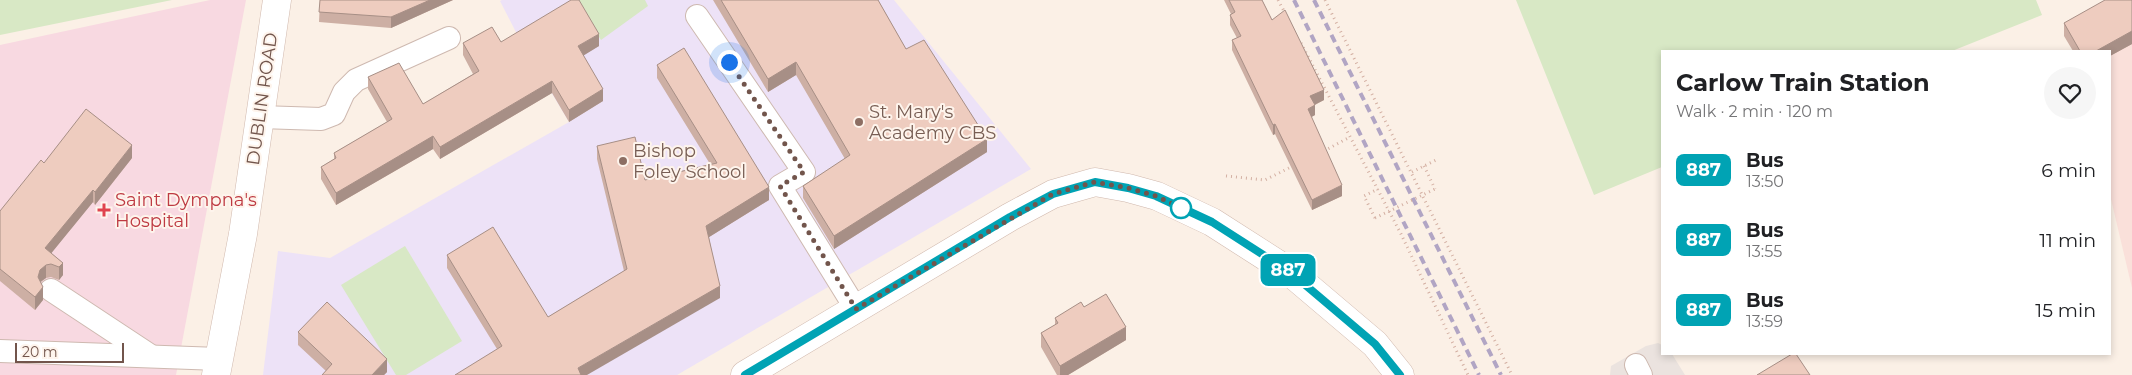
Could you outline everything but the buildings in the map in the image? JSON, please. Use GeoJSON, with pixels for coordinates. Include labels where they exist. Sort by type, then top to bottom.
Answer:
{"type":"FeatureCollection","features":[{"type":"Feature","properties":{"kind":"street","name":"DUBLIN ROAD"},"geometry":{"type":"LineString","coordinates":[[218,367],[243,234],[277,0]]}},
{"type":"Feature","properties":{"kind":"street"},"geometry":{"type":"LineString","coordinates":[[745,375],[1053,194],[1095,182],[1128,188],[1156,196],[1212,222],[1290,272],[1375,344],[1400,375]]}},
{"type":"Feature","properties":{"kind":"lane"},"geometry":{"type":"LineString","coordinates":[[697,16],[804,172],[780,186],[856,309]]}},
{"type":"Feature","properties":{"kind":"lane"},"geometry":{"type":"LineString","coordinates":[[260,117],[321,119],[334,114],[344,92],[356,80],[449,38]]}},
{"type":"Feature","properties":{"kind":"lane"},"geometry":{"type":"LineString","coordinates":[[51,290],[152,357]]}},
{"type":"Feature","properties":{"kind":"lane"},"geometry":{"type":"LineString","coordinates":[[0,351],[152,357],[218,367]]}},
{"type":"Feature","properties":{"kind":"path"},"geometry":{"type":"LineString","coordinates":[[1278,0],[1288,19]]}},
{"type":"Feature","properties":{"kind":"path"},"geometry":{"type":"LineString","coordinates":[[1325,0],[1512,375]]}},
{"type":"Feature","properties":{"kind":"path"},"geometry":{"type":"LineString","coordinates":[[1297,36],[1378,189],[1468,375]]}},
{"type":"Feature","properties":{"kind":"path"},"geometry":{"type":"LineString","coordinates":[[1323,151],[1350,137]]}},
{"type":"Feature","properties":{"kind":"path"},"geometry":{"type":"LineString","coordinates":[[1412,172],[1436,160]]}},
{"type":"Feature","properties":{"kind":"path"},"geometry":{"type":"LineString","coordinates":[[1226,176],[1265,180],[1298,164]]}},
{"type":"Feature","properties":{"kind":"path"},"geometry":{"type":"LineString","coordinates":[[1378,189],[1364,196],[1375,218],[1435,189],[1424,166]]}},
{"type":"Feature","properties":{"kind":"shaded area","name":"Saint Dympna's Hospital"},"geometry":{"type":"Polygon","coordinates":[[[210,0],[246,0],[176,375],[0,375],[0,45],[210,0]]]}},
{"type":"Feature","properties":{"kind":"shaded area","name":"Bishop Foley School"},"geometry":{"type":"Polygon","coordinates":[[[894,0],[1031,169],[677,375],[263,375],[278,251],[330,258],[569,122],[521,42],[500,1],[894,0]]]}},
{"type":"Feature","properties":{"kind":"shaded area"},"geometry":{"type":"Polygon","coordinates":[[[2106,0],[2132,0],[2132,288],[2111,199],[2111,50],[2076,50],[2068,21],[2106,0]]]}},
{"type":"Feature","properties":{"kind":"shaded area"},"geometry":{"type":"Polygon","coordinates":[[[1658,343],[1661,344],[1661,355],[1673,355],[1685,375],[1610,375],[1611,366],[1646,346],[1658,343]]]}},
{"type":"Feature","properties":{"kind":"green space"},"geometry":{"type":"Polygon","coordinates":[[[0,0],[172,0],[0,35],[0,0]]]}},
{"type":"Feature","properties":{"kind":"green space"},"geometry":{"type":"Polygon","coordinates":[[[575,0],[645,0],[648,6],[601,40],[575,0]]]}},
{"type":"Feature","properties":{"kind":"green space"},"geometry":{"type":"Polygon","coordinates":[[[1516,0],[2036,0],[2042,15],[1954,50],[1661,50],[1661,167],[1594,195],[1516,0]]]}},
{"type":"Feature","properties":{"kind":"green space"},"geometry":{"type":"Polygon","coordinates":[[[405,246],[462,341],[406,375],[396,375],[341,285],[405,246]]]}},
{"type":"Feature","properties":{"kind":"railway"},"geometry":{"type":"LineString","coordinates":[[1294,0],[1479,375]]}},
{"type":"Feature","properties":{"kind":"railway"},"geometry":{"type":"LineString","coordinates":[[1314,0],[1501,375]]}},
{"type":"Feature","properties":{"kind":"bus line","name":"887"},"geometry":{"type":"LineString","coordinates":[[745,375],[1010,217],[1053,194],[1095,182],[1128,188],[1156,196],[1212,222],[1290,272],[1375,344],[1400,375]]}},
{"type":"Feature","properties":{"kind":"place","name":"St. Mary's Academy CBS"},"geometry":{"type":"Point","coordinates":[859,122]}},
{"type":"Feature","properties":{"kind":"place","name":"Bishop Foley School"},"geometry":{"type":"Point","coordinates":[623,161]}},
{"type":"Feature","properties":{"kind":"place","name":"Saint Dympna's Hospital"},"geometry":{"type":"Point","coordinates":[104,210]}},
{"type":"Feature","properties":{"kind":"route"},"geometry":{"type":"LineString","coordinates":[[729,62],[804,172],[780,186],[856,309],[1010,217],[1053,194],[1077,186],[1095,182],[1128,188],[1156,196],[1184,209],[1181,208]]}}]}
